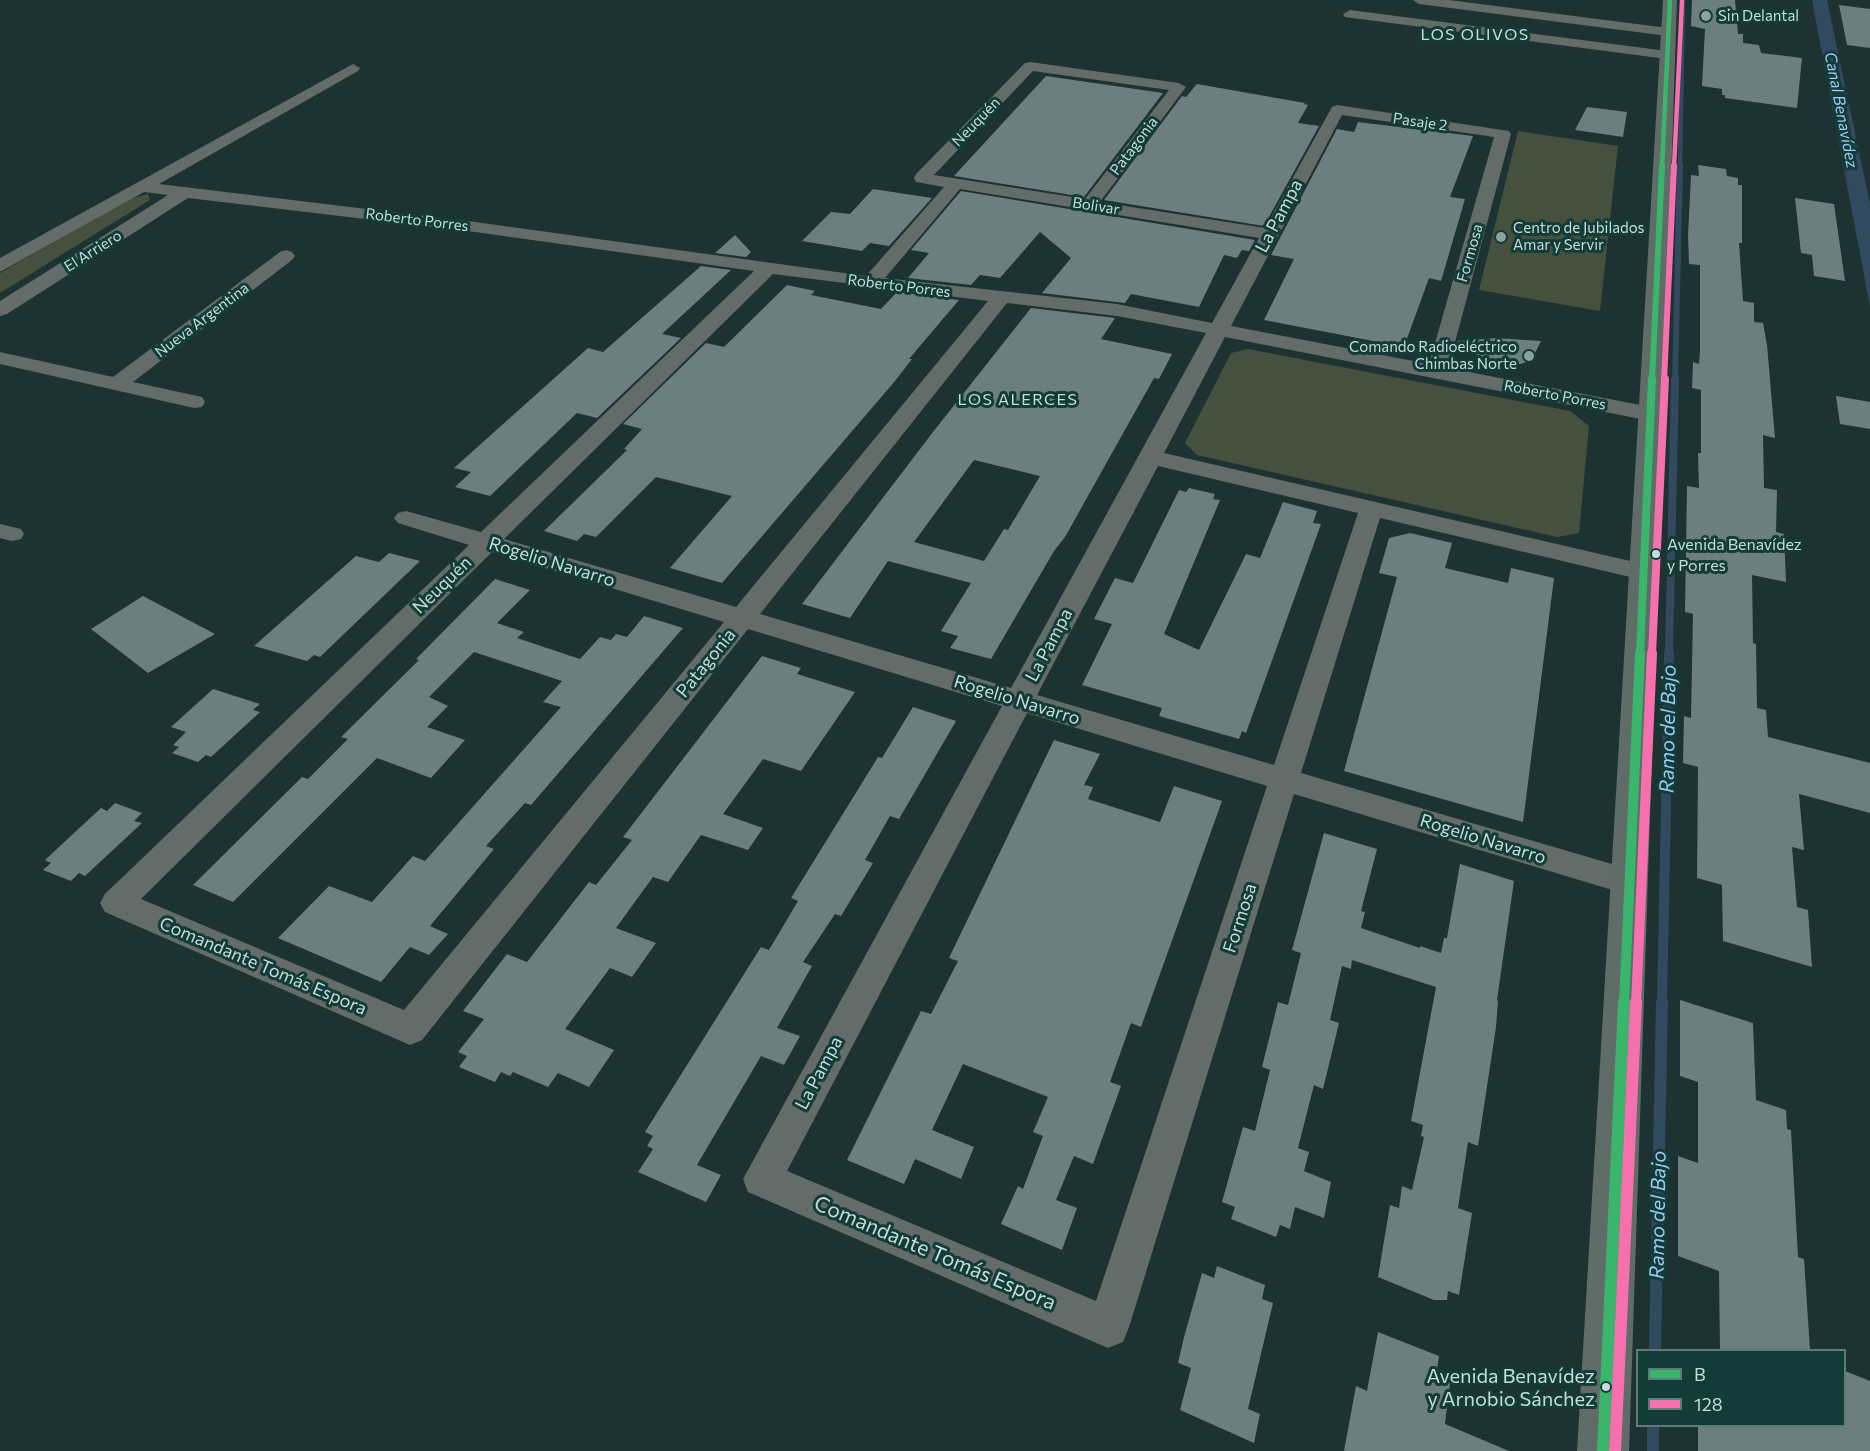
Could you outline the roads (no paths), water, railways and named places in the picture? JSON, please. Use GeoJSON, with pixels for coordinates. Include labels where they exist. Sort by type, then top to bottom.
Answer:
{"type":"FeatureCollection","features":[{"type":"Feature","properties":{"kind":"main road"},"geometry":{"type":"LineString","coordinates":[[1603,1451],[1670,0]]}},
{"type":"Feature","properties":{"kind":"street"},"geometry":{"type":"LineString","coordinates":[[1419,0],[1668,44]]}},
{"type":"Feature","properties":{"kind":"street"},"geometry":{"type":"LineString","coordinates":[[1350,14],[1668,44]]}},
{"type":"Feature","properties":{"kind":"street","name":"Patagonia"},"geometry":{"type":"LineString","coordinates":[[1030,66],[1179,87],[1089,205]]}},
{"type":"Feature","properties":{"kind":"street","name":"Neuquén"},"geometry":{"type":"LineString","coordinates":[[922,178],[1030,66]]}},
{"type":"Feature","properties":{"kind":"street"},"geometry":{"type":"LineString","coordinates":[[0,266],[353,68]]}},
{"type":"Feature","properties":{"kind":"street","name":"Pasaje 2"},"geometry":{"type":"LineString","coordinates":[[1337,110],[1503,134]]}},
{"type":"Feature","properties":{"kind":"street","name":"La Pampa"},"geometry":{"type":"LineString","coordinates":[[762,1179],[1337,110]]}},
{"type":"Feature","properties":{"kind":"street","name":"Formosa"},"geometry":{"type":"LineString","coordinates":[[1437,372],[1503,134]]}},
{"type":"Feature","properties":{"kind":"street","name":"Bolivar"},"geometry":{"type":"LineString","coordinates":[[922,178],[1270,234]]}},
{"type":"Feature","properties":{"kind":"street"},"geometry":{"type":"LineString","coordinates":[[870,282],[955,184]]}},
{"type":"Feature","properties":{"kind":"street","name":"Roberto Porres"},"geometry":{"type":"LineString","coordinates":[[142,187],[498,230],[870,282],[1117,310],[1651,414]]}},
{"type":"Feature","properties":{"kind":"street","name":"El Arriero"},"geometry":{"type":"LineString","coordinates":[[0,310],[185,192]]}},
{"type":"Feature","properties":{"kind":"street","name":"Nueva Argentina"},"geometry":{"type":"LineString","coordinates":[[117,384],[286,256]]}},
{"type":"Feature","properties":{"kind":"street","name":"Neuquén"},"geometry":{"type":"LineString","coordinates":[[116,903],[768,268]]}},
{"type":"Feature","properties":{"kind":"street","name":"Patagonia"},"geometry":{"type":"LineString","coordinates":[[410,1029],[1001,297]]}},
{"type":"Feature","properties":{"kind":"street"},"geometry":{"type":"LineString","coordinates":[[0,358],[194,402]]}},
{"type":"Feature","properties":{"kind":"street"},"geometry":{"type":"LineString","coordinates":[[1150,457],[1644,572]]}},
{"type":"Feature","properties":{"kind":"street","name":"Formosa"},"geometry":{"type":"LineString","coordinates":[[1108,1327],[1371,509]]}},
{"type":"Feature","properties":{"kind":"street","name":"Rogelio Navarro"},"geometry":{"type":"LineString","coordinates":[[406,518],[1629,882]]}},
{"type":"Feature","properties":{"kind":"street","name":"Comandante Tomás Espora"},"geometry":{"type":"LineString","coordinates":[[116,903],[410,1029]]}},
{"type":"Feature","properties":{"kind":"street","name":"Comandante Tomás Espora"},"geometry":{"type":"LineString","coordinates":[[762,1179],[1108,1327]]}},
{"type":"Feature","properties":{"kind":"water","name":"Canal Benavídez"},"geometry":{"type":"Polygon","coordinates":[[[1812,0],[1827,0],[1870,204],[1870,307],[1812,0]]]}},
{"type":"Feature","properties":{"kind":"waterway","name":"Ramo del Bajo"},"geometry":{"type":"LineString","coordinates":[[1680,167],[1683,0]]}},
{"type":"Feature","properties":{"kind":"waterway","name":"Ramo del Bajo"},"geometry":{"type":"LineString","coordinates":[[1675,381],[1680,166]]}},
{"type":"Feature","properties":{"kind":"waterway","name":"Ramo del Bajo"},"geometry":{"type":"LineString","coordinates":[[1669,654],[1675,379]]}},
{"type":"Feature","properties":{"kind":"waterway","name":"Ramo del Bajo"},"geometry":{"type":"LineString","coordinates":[[1662,1004],[1669,653]]}},
{"type":"Feature","properties":{"kind":"waterway","name":"Ramo del Bajo"},"geometry":{"type":"LineString","coordinates":[[1655,1349],[1662,1002]]}},
{"type":"Feature","properties":{"kind":"waterway","name":"Ramo del Bajo"},"geometry":{"type":"LineString","coordinates":[[1653,1427],[1653,1451]]}},
{"type":"Feature","properties":{"kind":"place","name":"Sin Delantal"},"geometry":{"type":"Point","coordinates":[1706,16]}},
{"type":"Feature","properties":{"kind":"place","name":"Centro de Jubilados Amar y Servir"},"geometry":{"type":"Point","coordinates":[1501,237]}},
{"type":"Feature","properties":{"kind":"place","name":"Comando Radioeléctrico Chimbas Norte"},"geometry":{"type":"Point","coordinates":[1529,356]}},
{"type":"Feature","properties":{"kind":"place","name":"Avenida Benavídez y Porres"},"geometry":{"type":"Point","coordinates":[1656,554]}},
{"type":"Feature","properties":{"kind":"place","name":"Avenida Benavídez y Arnobio Sánchez"},"geometry":{"type":"Point","coordinates":[1606,1387]}},
{"type":"Feature","properties":{"kind":"district","name":"LOS OLIVOS"},"geometry":{"type":"Point","coordinates":[1475,35]}},
{"type":"Feature","properties":{"kind":"district","name":"LOS ALERCES"},"geometry":{"type":"Point","coordinates":[1018,400]}}]}
